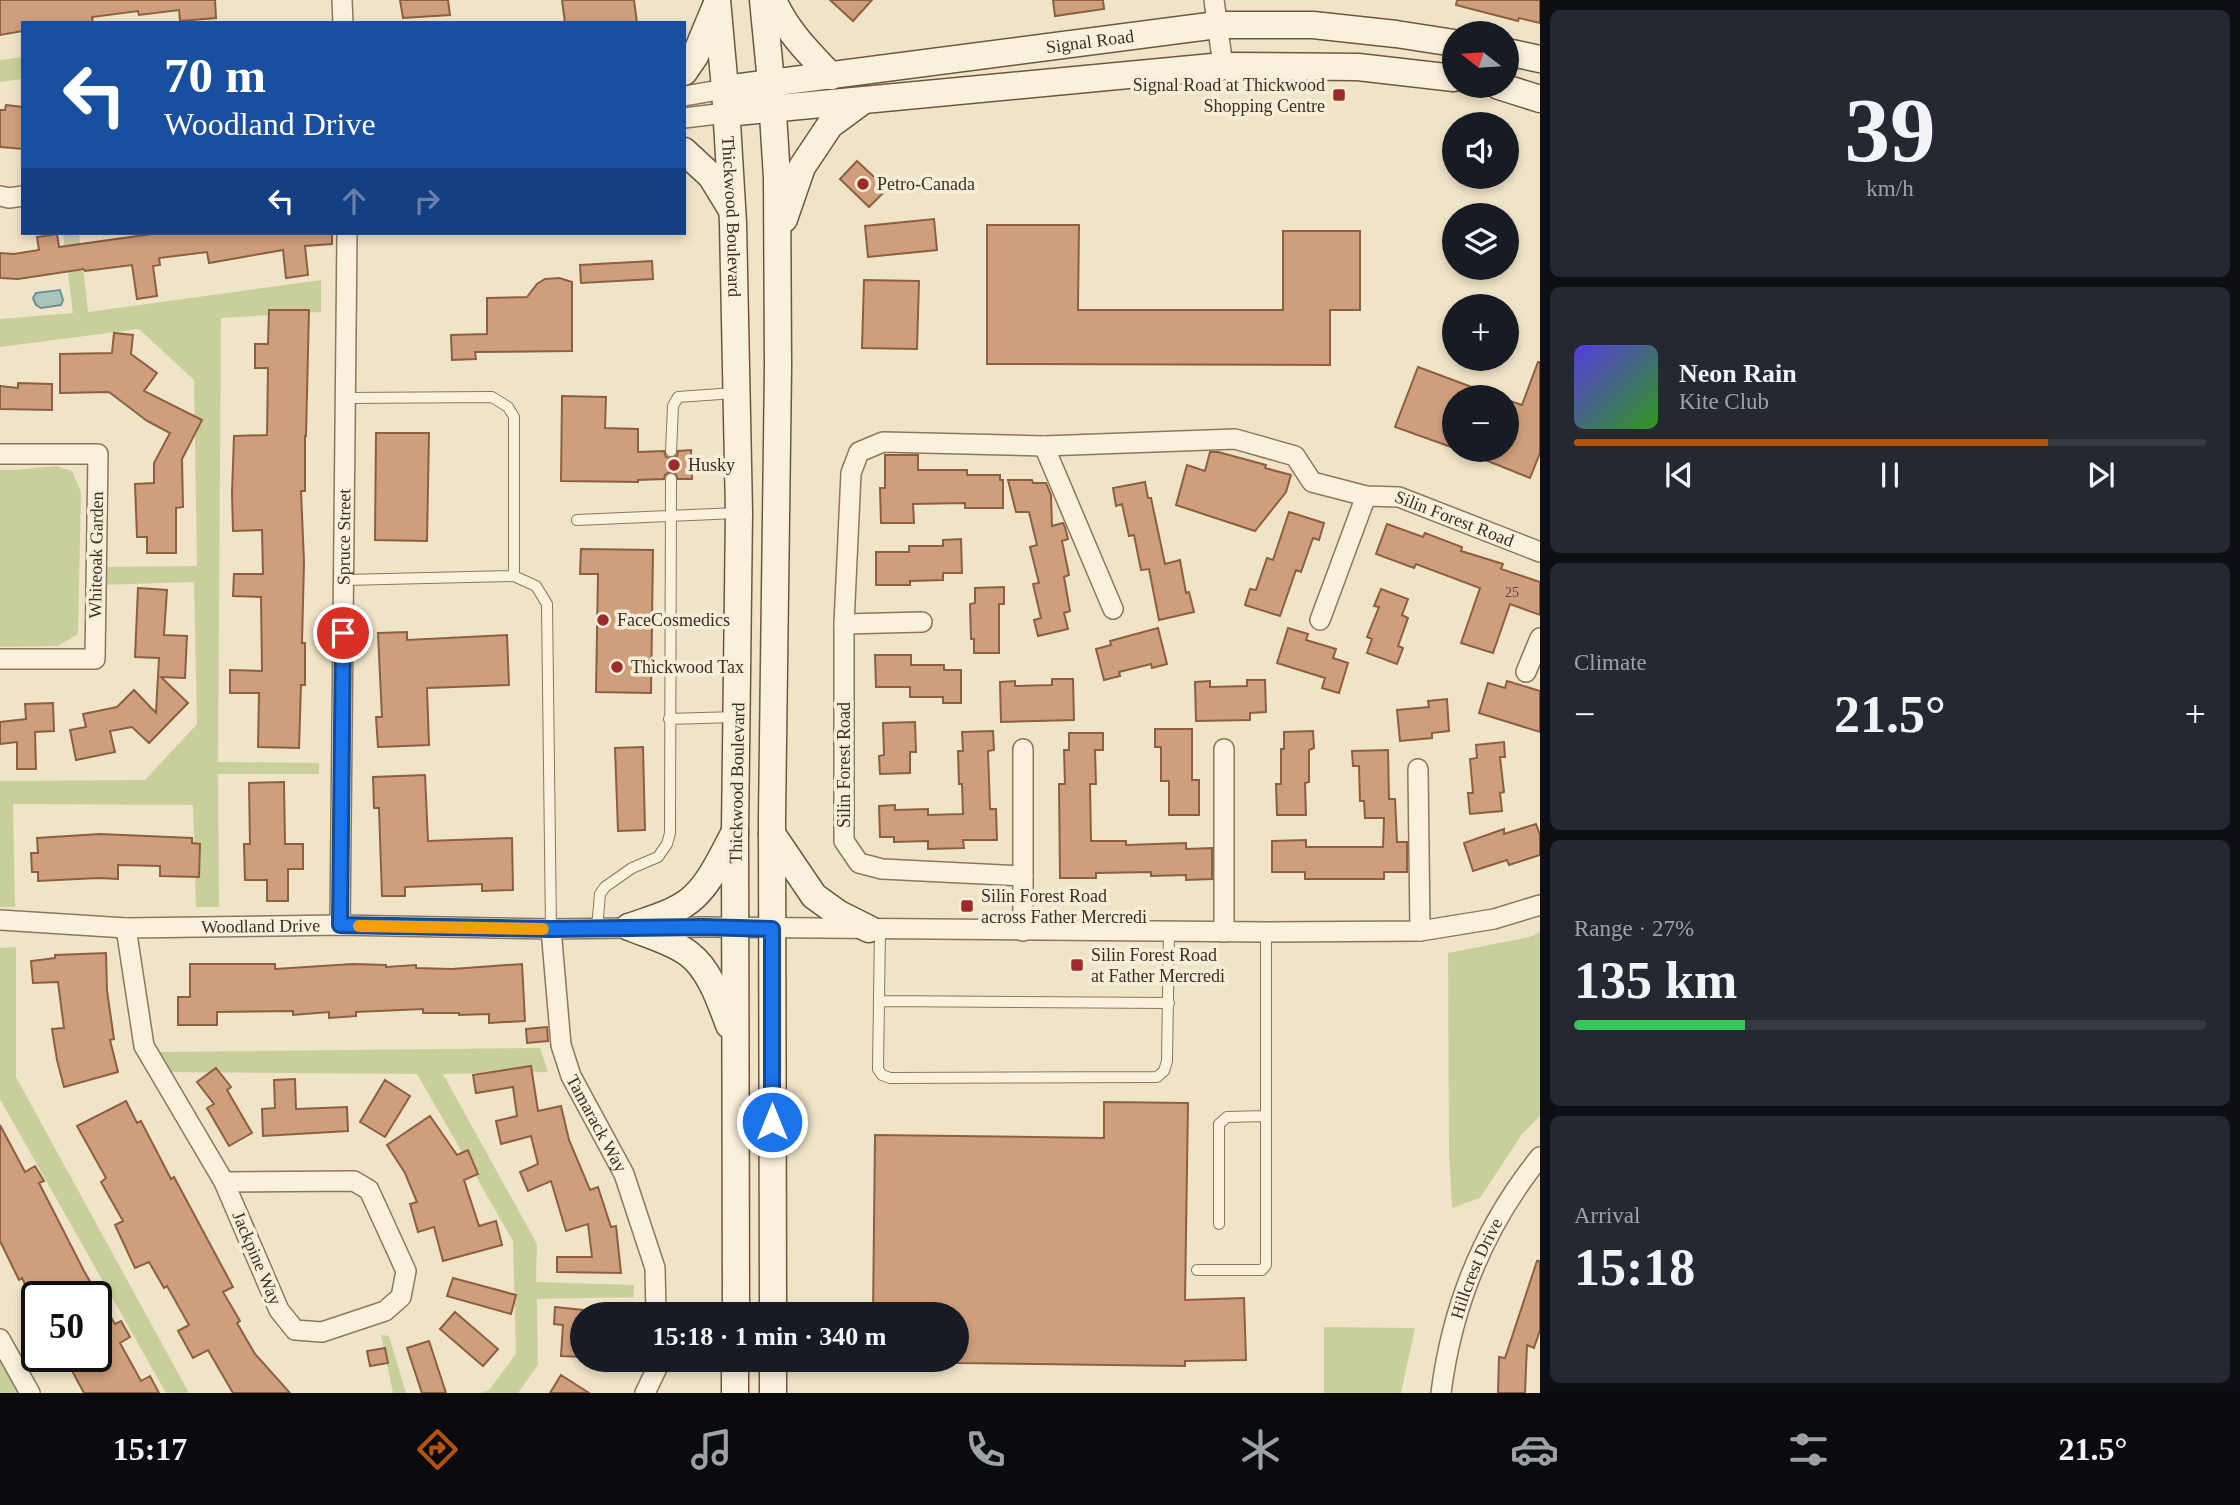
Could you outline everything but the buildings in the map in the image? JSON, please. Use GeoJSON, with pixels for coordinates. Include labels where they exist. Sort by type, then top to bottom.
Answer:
{"type":"FeatureCollection","features":[{"type":"Feature","properties":{"kind":"main road","name":"Thickwood Boulevard"},"geometry":{"type":"LineString","coordinates":[[763,0],[772,95],[778,367],[772,834],[773,1302]]}},
{"type":"Feature","properties":{"kind":"main road"},"geometry":{"type":"LineString","coordinates":[[773,0],[779,14],[800,44],[831,76]]}},
{"type":"Feature","properties":{"kind":"main road","name":"Thickwood Boulevard"},"geometry":{"type":"LineString","coordinates":[[717,2],[726,101],[731,209],[739,513],[735,831],[736,1302]]}},
{"type":"Feature","properties":{"kind":"main road"},"geometry":{"type":"LineString","coordinates":[[686,69],[695,56],[717,2]]}},
{"type":"Feature","properties":{"kind":"main road","name":"Signal Road"},"geometry":{"type":"LineString","coordinates":[[772,95],[831,76],[1215,12],[1442,41]]}},
{"type":"Feature","properties":{"kind":"main road"},"geometry":{"type":"LineString","coordinates":[[1519,55],[1540,59]]}},
{"type":"Feature","properties":{"kind":"main road","name":"Signal Road"},"geometry":{"type":"LineString","coordinates":[[726,101],[772,95],[865,99],[1223,66],[1358,67],[1442,77]]}},
{"type":"Feature","properties":{"kind":"main road"},"geometry":{"type":"LineString","coordinates":[[1519,92],[1540,99]]}},
{"type":"Feature","properties":{"kind":"main road"},"geometry":{"type":"LineString","coordinates":[[777,240],[802,167],[830,125],[865,99]]}},
{"type":"Feature","properties":{"kind":"main road"},"geometry":{"type":"LineString","coordinates":[[686,153],[711,176],[731,209]]}},
{"type":"Feature","properties":{"kind":"main road"},"geometry":{"type":"LineString","coordinates":[[739,513],[750,514],[754,520],[766,564],[775,573]]}},
{"type":"Feature","properties":{"kind":"main road"},"geometry":{"type":"LineString","coordinates":[[629,927],[690,901],[714,871],[735,831]]}},
{"type":"Feature","properties":{"kind":"main road"},"geometry":{"type":"LineString","coordinates":[[772,834],[814,896],[839,914],[874,930]]}},
{"type":"Feature","properties":{"kind":"main road"},"geometry":{"type":"LineString","coordinates":[[629,927],[674,945],[697,960],[716,992],[735,1043]]}},
{"type":"Feature","properties":{"kind":"main road"},"geometry":{"type":"LineString","coordinates":[[735,1372],[735,1393]]}},
{"type":"Feature","properties":{"kind":"main road"},"geometry":{"type":"LineString","coordinates":[[773,1372],[773,1393]]}},
{"type":"Feature","properties":{"kind":"street"},"geometry":{"type":"LineString","coordinates":[[342,0],[343,21]]}},
{"type":"Feature","properties":{"kind":"street"},"geometry":{"type":"LineString","coordinates":[[1215,12],[1223,66]]}},
{"type":"Feature","properties":{"kind":"street"},"geometry":{"type":"LineString","coordinates":[[686,96],[726,101]]}},
{"type":"Feature","properties":{"kind":"street"},"geometry":{"type":"LineString","coordinates":[[686,117],[726,101]]}},
{"type":"Feature","properties":{"kind":"street"},"geometry":{"type":"LineString","coordinates":[[0,196],[21,196]]}},
{"type":"Feature","properties":{"kind":"street","name":"Spruce Street"},"geometry":{"type":"LineString","coordinates":[[340,925],[347,235]]}},
{"type":"Feature","properties":{"kind":"street","name":"Silin Forest Road"},"geometry":{"type":"LineString","coordinates":[[1023,876],[882,869],[859,863],[844,841],[844,624],[851,473],[859,452],[883,442],[1044,446],[1235,439],[1295,456],[1312,482],[1366,496],[1399,497],[1540,552]]}},
{"type":"Feature","properties":{"kind":"street"},"geometry":{"type":"LineString","coordinates":[[1044,446],[1113,608]]}},
{"type":"Feature","properties":{"kind":"street","name":"Whiteoak Garden"},"geometry":{"type":"LineString","coordinates":[[0,454],[98,454],[94,659],[0,659]]}},
{"type":"Feature","properties":{"kind":"street"},"geometry":{"type":"LineString","coordinates":[[1320,620],[1366,496]]}},
{"type":"Feature","properties":{"kind":"street"},"geometry":{"type":"LineString","coordinates":[[844,624],[922,622]]}},
{"type":"Feature","properties":{"kind":"street"},"geometry":{"type":"LineString","coordinates":[[1526,672],[1540,638]]}},
{"type":"Feature","properties":{"kind":"street"},"geometry":{"type":"LineString","coordinates":[[1023,749],[1023,931]]}},
{"type":"Feature","properties":{"kind":"street"},"geometry":{"type":"LineString","coordinates":[[1224,749],[1224,932]]}},
{"type":"Feature","properties":{"kind":"street"},"geometry":{"type":"LineString","coordinates":[[1418,769],[1420,931]]}},
{"type":"Feature","properties":{"kind":"street"},"geometry":{"type":"LineString","coordinates":[[772,929],[1420,931],[1494,919],[1540,905]]}},
{"type":"Feature","properties":{"kind":"street","name":"Woodland Drive"},"geometry":{"type":"LineString","coordinates":[[0,920],[126,928],[340,925],[772,929]]}},
{"type":"Feature","properties":{"kind":"street","name":"Jackpine Way"},"geometry":{"type":"LineString","coordinates":[[126,928],[144,1046],[224,1182],[279,1310],[295,1330],[322,1332],[384,1311],[401,1297],[406,1271],[369,1190],[355,1181],[224,1182]]}},
{"type":"Feature","properties":{"kind":"street","name":"Tamarack Way"},"geometry":{"type":"LineString","coordinates":[[551,929],[561,1045],[571,1076],[624,1174],[655,1268],[656,1302]]}},
{"type":"Feature","properties":{"kind":"street","name":"Hillcrest Drive"},"geometry":{"type":"LineString","coordinates":[[1441,1393],[1451,1335],[1464,1292],[1513,1192],[1540,1157]]}},
{"type":"Feature","properties":{"kind":"street"},"geometry":{"type":"LineString","coordinates":[[0,1339],[30,1393]]}},
{"type":"Feature","properties":{"kind":"street"},"geometry":{"type":"LineString","coordinates":[[645,1393],[655,1372]]}},
{"type":"Feature","properties":{"kind":"lane"},"geometry":{"type":"LineString","coordinates":[[671,451],[673,407],[678,397],[736,393]]}},
{"type":"Feature","properties":{"kind":"lane"},"geometry":{"type":"LineString","coordinates":[[346,398],[492,397],[508,407],[514,418],[514,576]]}},
{"type":"Feature","properties":{"kind":"lane"},"geometry":{"type":"LineString","coordinates":[[597,928],[600,894],[605,887],[632,868],[658,857],[667,844],[670,833],[671,479]]}},
{"type":"Feature","properties":{"kind":"lane"},"geometry":{"type":"LineString","coordinates":[[577,520],[739,513]]}},
{"type":"Feature","properties":{"kind":"lane"},"geometry":{"type":"LineString","coordinates":[[344,580],[514,576],[536,586],[547,604],[551,929]]}},
{"type":"Feature","properties":{"kind":"lane"},"geometry":{"type":"LineString","coordinates":[[669,719],[737,717]]}},
{"type":"Feature","properties":{"kind":"lane"},"geometry":{"type":"LineString","coordinates":[[874,930],[879,1001],[878,1069],[882,1075],[890,1078],[1157,1077],[1164,1072],[1167,1061],[1169,932]]}},
{"type":"Feature","properties":{"kind":"lane"},"geometry":{"type":"LineString","coordinates":[[1197,1270],[1262,1270],[1266,1265],[1266,932]]}},
{"type":"Feature","properties":{"kind":"lane"},"geometry":{"type":"LineString","coordinates":[[879,1001],[1169,1003]]}},
{"type":"Feature","properties":{"kind":"lane"},"geometry":{"type":"LineString","coordinates":[[1219,1224],[1219,1124],[1227,1117],[1266,1116]]}},
{"type":"Feature","properties":{"kind":"green space"},"geometry":{"type":"Polygon","coordinates":[[[21,57],[21,79],[0,82],[0,60],[21,57]]]}},
{"type":"Feature","properties":{"kind":"green space"},"geometry":{"type":"Polygon","coordinates":[[[63,235],[79,235],[88,312],[321,280],[321,312],[221,318],[218,762],[319,763],[319,774],[218,774],[219,907],[196,907],[193,805],[13,804],[15,907],[0,907],[0,781],[145,780],[197,724],[194,582],[100,585],[100,567],[197,566],[194,380],[139,329],[0,347],[0,319],[73,313],[63,235]]]}},
{"type":"Feature","properties":{"kind":"green space"},"geometry":{"type":"Polygon","coordinates":[[[56,466],[72,471],[81,492],[78,634],[58,646],[0,647],[0,470],[56,466]]]}},
{"type":"Feature","properties":{"kind":"green space"},"geometry":{"type":"Polygon","coordinates":[[[1540,932],[1540,1116],[1522,1134],[1480,1198],[1452,1208],[1449,1153],[1448,953],[1530,937],[1540,932]]]}},
{"type":"Feature","properties":{"kind":"green space"},"geometry":{"type":"Polygon","coordinates":[[[16,947],[16,1077],[189,1393],[166,1393],[112,1297],[112,1281],[103,1281],[0,1099],[0,948],[16,947]]]}},
{"type":"Feature","properties":{"kind":"green space"},"geometry":{"type":"Polygon","coordinates":[[[540,1048],[548,1072],[443,1074],[537,1244],[536,1282],[634,1285],[634,1297],[537,1299],[538,1365],[518,1393],[480,1393],[489,1390],[516,1354],[513,1241],[417,1074],[167,1072],[158,1052],[540,1048]]]}},
{"type":"Feature","properties":{"kind":"green space"},"geometry":{"type":"Polygon","coordinates":[[[1324,1327],[1415,1328],[1401,1393],[1324,1393],[1324,1327]]]}},
{"type":"Feature","properties":{"kind":"green space"},"geometry":{"type":"Polygon","coordinates":[[[381,1335],[389,1336],[406,1393],[393,1393],[381,1335]]]}},
{"type":"Feature","properties":{"kind":"green space"},"geometry":{"type":"Polygon","coordinates":[[[0,1351],[23,1393],[0,1393],[0,1351]]]}},
{"type":"Feature","properties":{"kind":"water"},"geometry":{"type":"Polygon","coordinates":[[[60,290],[63,300],[61,305],[41,308],[36,305],[33,298],[36,293],[60,290]]]}},
{"type":"Feature","properties":{"kind":"slow traffic"},"geometry":{"type":"LineString","coordinates":[[359,926],[543,929]]}},
{"type":"Feature","properties":{"kind":"place","name":"Signal Road at Thickwood Shopping Centre"},"geometry":{"type":"Point","coordinates":[1339,95]}},
{"type":"Feature","properties":{"kind":"place","name":"Petro-Canada"},"geometry":{"type":"Point","coordinates":[863,184]}},
{"type":"Feature","properties":{"kind":"place","name":"Husky"},"geometry":{"type":"Point","coordinates":[674,465]}},
{"type":"Feature","properties":{"kind":"place","name":"FaceCosmedics"},"geometry":{"type":"Point","coordinates":[603,620]}},
{"type":"Feature","properties":{"kind":"place","name":"Thickwood Tax"},"geometry":{"type":"Point","coordinates":[617,667]}},
{"type":"Feature","properties":{"kind":"place","name":"Silin Forest Road across Father Mercredi"},"geometry":{"type":"Point","coordinates":[967,906]}},
{"type":"Feature","properties":{"kind":"place","name":"Silin Forest Road at Father Mercredi"},"geometry":{"type":"Point","coordinates":[1077,965]}},
{"type":"Feature","properties":{"kind":"route"},"geometry":{"type":"LineString","coordinates":[[343,633],[340,925],[772,929],[772,1122]]}}]}
